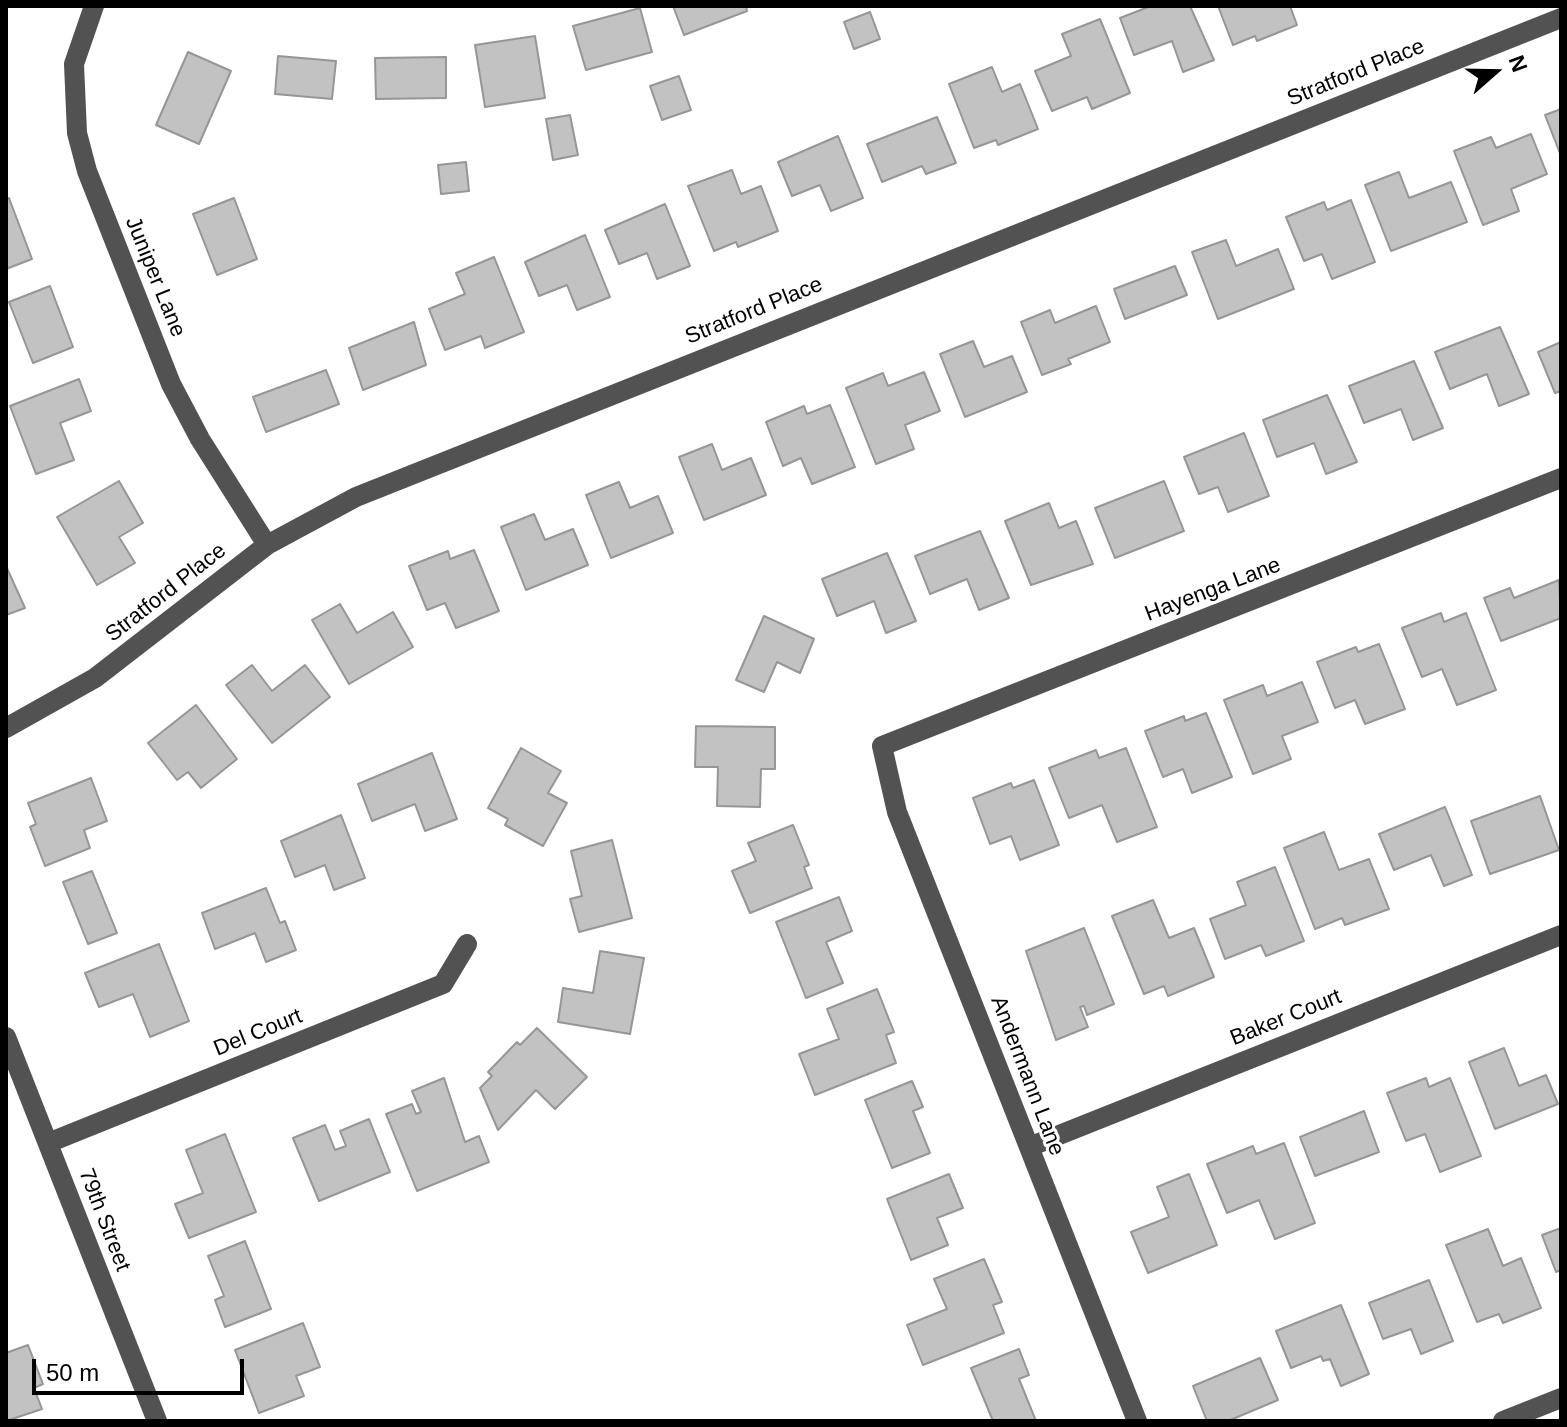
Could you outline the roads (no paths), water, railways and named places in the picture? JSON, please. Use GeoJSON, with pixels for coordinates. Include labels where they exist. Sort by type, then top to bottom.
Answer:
{"type":"FeatureCollection","features":[{"type":"Feature","properties":{"kind":"street","name":"Juniper Lane"},"geometry":{"type":"LineString","coordinates":[[94,6],[74,64],[76,122],[87,171],[171,384],[200,439],[267,545]]}},
{"type":"Feature","properties":{"kind":"street","name":"Stratford Place"},"geometry":{"type":"LineString","coordinates":[[6,728],[95,678],[267,545],[356,497],[409,473],[1561,18]]}},
{"type":"Feature","properties":{"kind":"street","name":"Hayenga Lane"},"geometry":{"type":"LineString","coordinates":[[882,746],[1561,478]]}},
{"type":"Feature","properties":{"kind":"street","name":"Andermann Lane"},"geometry":{"type":"LineString","coordinates":[[882,746],[897,812],[1137,1421]]}},
{"type":"Feature","properties":{"kind":"street","name":"Baker Court"},"geometry":{"type":"LineString","coordinates":[[1029,1147],[1561,935]]}},
{"type":"Feature","properties":{"kind":"street","name":"Del Court"},"geometry":{"type":"LineString","coordinates":[[48,1143],[443,984],[467,944]]}},
{"type":"Feature","properties":{"kind":"street","name":"79th Street"},"geometry":{"type":"LineString","coordinates":[[6,1037],[157,1421]]}},
{"type":"Feature","properties":{"kind":"street"},"geometry":{"type":"LineString","coordinates":[[1503,1421],[1561,1398]]}}]}
